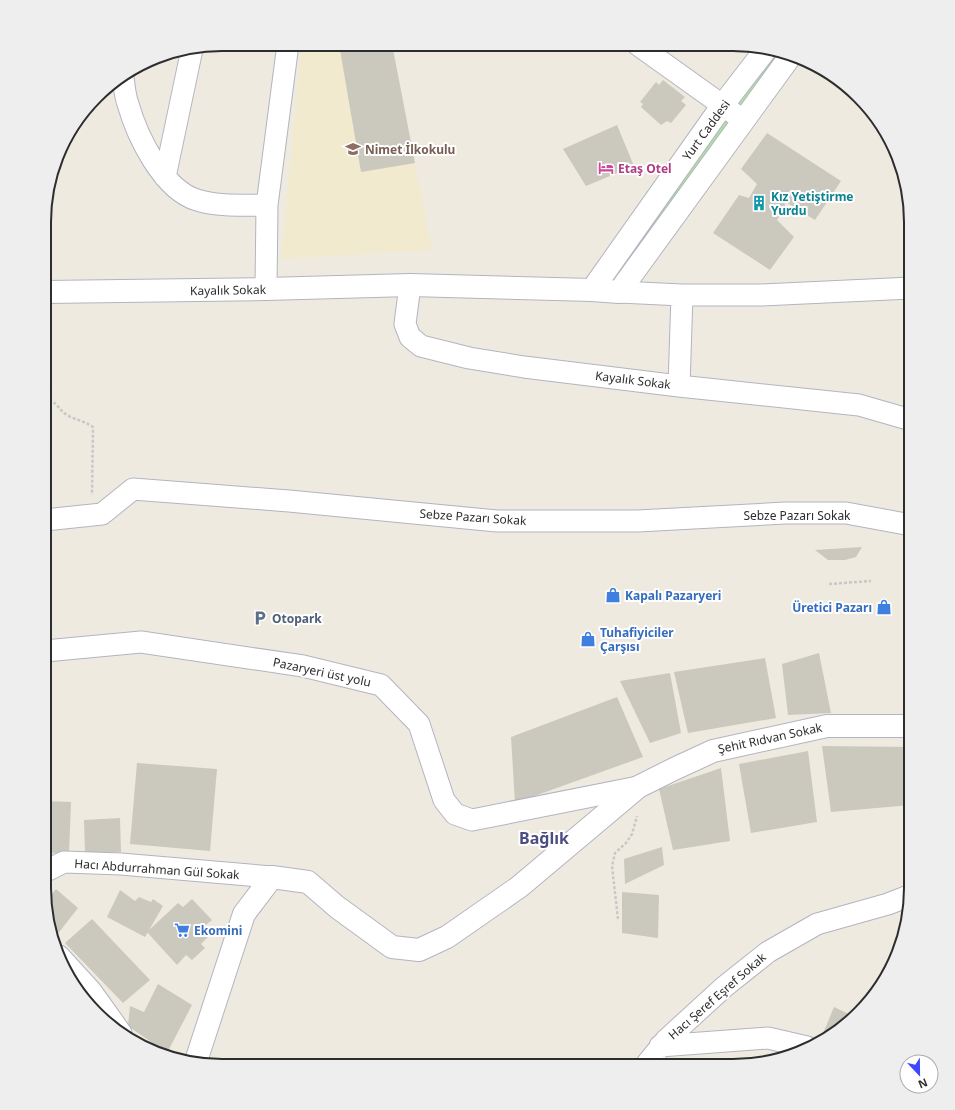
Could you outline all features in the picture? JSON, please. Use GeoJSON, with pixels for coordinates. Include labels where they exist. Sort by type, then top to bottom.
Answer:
{"type":"FeatureCollection","features":[{"type":"Feature","properties":{"kind":"street"},"geometry":{"type":"LineString","coordinates":[[266,290],[267,206],[287,51]]}},
{"type":"Feature","properties":{"kind":"street"},"geometry":{"type":"LineString","coordinates":[[646,51],[743,120]]}},
{"type":"Feature","properties":{"kind":"street"},"geometry":{"type":"LineString","coordinates":[[165,177],[191,53]]}},
{"type":"Feature","properties":{"kind":"street","name":"Yurt Caddesi"},"geometry":{"type":"LineString","coordinates":[[592,290],[722,106],[763,53]]}},
{"type":"Feature","properties":{"kind":"street","name":"Yurt Caddesi"},"geometry":{"type":"LineString","coordinates":[[619,292],[788,60]]}},
{"type":"Feature","properties":{"kind":"street"},"geometry":{"type":"LineString","coordinates":[[124,82],[128,104],[145,147],[165,177],[180,192],[197,200],[221,204],[267,206]]}},
{"type":"Feature","properties":{"kind":"street","name":"Kayalık Sokak"},"geometry":{"type":"LineString","coordinates":[[410,285],[405,324],[410,337],[422,346],[469,358],[524,367],[679,386],[859,405],[904,418]]}},
{"type":"Feature","properties":{"kind":"street","name":"Kayalık Sokak"},"geometry":{"type":"LineString","coordinates":[[51,292],[266,290],[410,285],[592,290],[682,295],[761,295],[904,288]]}},
{"type":"Feature","properties":{"kind":"street"},"geometry":{"type":"LineString","coordinates":[[679,386],[682,295]]}},
{"type":"Feature","properties":{"kind":"street","name":"Sebze Pazarı Sokak"},"geometry":{"type":"LineString","coordinates":[[51,519],[102,514],[133,489],[289,501],[497,521],[638,521],[785,513],[846,513],[904,524]]}},
{"type":"Feature","properties":{"kind":"street","name":"Pazaryeri üst yolu"},"geometry":{"type":"LineString","coordinates":[[51,650],[141,642],[303,666],[381,685],[420,724],[444,800],[455,814],[472,820],[638,787]]}},
{"type":"Feature","properties":{"kind":"street","name":"Şehit Rıdvan Sokak"},"geometry":{"type":"LineString","coordinates":[[272,877],[308,882],[337,907],[392,947],[419,950],[447,937],[519,887],[638,787],[674,769],[713,751],[827,726],[904,726]]}},
{"type":"Feature","properties":{"kind":"street","name":"Hacı Abdurrahman Gül Sokak"},"geometry":{"type":"LineString","coordinates":[[51,868],[64,862],[121,864],[272,877]]}},
{"type":"Feature","properties":{"kind":"street"},"geometry":{"type":"LineString","coordinates":[[197,1058],[244,914],[272,877]]}},
{"type":"Feature","properties":{"kind":"street","name":"Hacı Şeref Eşref Sokak"},"geometry":{"type":"LineString","coordinates":[[650,1059],[666,1040],[724,987],[768,952],[817,924],[888,904],[904,898]]}},
{"type":"Feature","properties":{"kind":"street"},"geometry":{"type":"LineString","coordinates":[[72,970],[91,991],[110,1018]]}},
{"type":"Feature","properties":{"kind":"street"},"geometry":{"type":"LineString","coordinates":[[660,1046],[768,1038],[800,1045]]}},
{"type":"Feature","properties":{"kind":"path"},"geometry":{"type":"LineString","coordinates":[[51,399],[67,415],[93,427],[91,516]]}},
{"type":"Feature","properties":{"kind":"path"},"geometry":{"type":"LineString","coordinates":[[829,584],[871,581]]}},
{"type":"Feature","properties":{"kind":"path"},"geometry":{"type":"LineString","coordinates":[[618,919],[612,866],[615,853],[626,843],[632,834],[639,809]]}},
{"type":"Feature","properties":{"kind":"shaded area","name":"Nimet İlkokulu"},"geometry":{"type":"Polygon","coordinates":[[[301,51],[393,51],[432,250],[281,259],[301,51]]]}},
{"type":"Feature","properties":{"kind":"green space"},"geometry":{"type":"Polygon","coordinates":[[[769,55],[777,57],[633,256],[629,253],[769,55]]]}},
{"type":"Feature","properties":{"kind":"building"},"geometry":{"type":"Polygon","coordinates":[[[340,51],[393,51],[415,163],[361,172],[340,51]]]}},
{"type":"Feature","properties":{"kind":"building"},"geometry":{"type":"Polygon","coordinates":[[[663,80],[685,97],[681,101],[686,105],[671,123],[667,121],[661,125],[641,107],[643,104],[640,102],[656,82],[659,85],[663,80]]]}},
{"type":"Feature","properties":{"kind":"building"},"geometry":{"type":"Polygon","coordinates":[[[617,125],[634,166],[586,186],[563,149],[617,125]]]}},
{"type":"Feature","properties":{"kind":"building","name":"Kız Yetiştirme Yurdu"},"geometry":{"type":"Polygon","coordinates":[[[767,133],[841,181],[815,220],[784,201],[784,208],[777,220],[794,237],[770,270],[713,233],[739,195],[749,198],[757,184],[741,169],[767,133]]]}},
{"type":"Feature","properties":{"kind":"building"},"geometry":{"type":"Polygon","coordinates":[[[862,547],[856,557],[845,560],[828,560],[815,550],[862,547]]]}},
{"type":"Feature","properties":{"kind":"building"},"geometry":{"type":"Polygon","coordinates":[[[819,653],[831,713],[788,715],[782,664],[819,653]]]}},
{"type":"Feature","properties":{"kind":"building"},"geometry":{"type":"Polygon","coordinates":[[[765,658],[776,718],[688,733],[674,672],[765,658]]]}},
{"type":"Feature","properties":{"kind":"building"},"geometry":{"type":"Polygon","coordinates":[[[670,673],[681,733],[650,743],[620,681],[670,673]]]}},
{"type":"Feature","properties":{"kind":"building"},"geometry":{"type":"Polygon","coordinates":[[[617,697],[643,757],[515,803],[511,737],[617,697]]]}},
{"type":"Feature","properties":{"kind":"building"},"geometry":{"type":"Polygon","coordinates":[[[822,746],[904,747],[904,806],[831,812],[822,746]]]}},
{"type":"Feature","properties":{"kind":"building"},"geometry":{"type":"Polygon","coordinates":[[[808,751],[817,822],[751,833],[739,764],[808,751]]]}},
{"type":"Feature","properties":{"kind":"building"},"geometry":{"type":"Polygon","coordinates":[[[137,763],[217,769],[210,851],[130,844],[137,763]]]}},
{"type":"Feature","properties":{"kind":"building"},"geometry":{"type":"Polygon","coordinates":[[[721,768],[730,841],[673,850],[659,789],[721,768]]]}},
{"type":"Feature","properties":{"kind":"building"},"geometry":{"type":"Polygon","coordinates":[[[51,801],[71,802],[69,854],[51,853],[51,801]]]}},
{"type":"Feature","properties":{"kind":"building"},"geometry":{"type":"Polygon","coordinates":[[[120,818],[121,852],[85,853],[84,820],[120,818]]]}},
{"type":"Feature","properties":{"kind":"building"},"geometry":{"type":"Polygon","coordinates":[[[662,847],[664,865],[625,884],[624,859],[662,847]]]}},
{"type":"Feature","properties":{"kind":"building"},"geometry":{"type":"Polygon","coordinates":[[[56,889],[78,908],[57,934],[52,911],[51,895],[56,889]]]}},
{"type":"Feature","properties":{"kind":"building"},"geometry":{"type":"Polygon","coordinates":[[[120,890],[135,901],[139,897],[151,902],[153,899],[163,906],[145,937],[107,917],[120,890]]]}},
{"type":"Feature","properties":{"kind":"building"},"geometry":{"type":"Polygon","coordinates":[[[622,892],[659,895],[658,938],[622,933],[622,892]]]}},
{"type":"Feature","properties":{"kind":"building"},"geometry":{"type":"Polygon","coordinates":[[[192,899],[212,920],[202,928],[209,936],[201,944],[205,948],[192,960],[186,955],[177,965],[147,932],[178,903],[183,907],[192,899]]]}},
{"type":"Feature","properties":{"kind":"building"},"geometry":{"type":"Polygon","coordinates":[[[92,919],[150,980],[123,1003],[65,943],[92,919]]]}},
{"type":"Feature","properties":{"kind":"building"},"geometry":{"type":"Polygon","coordinates":[[[158,984],[192,1005],[168,1050],[158,1047],[128,1026],[130,1006],[144,1012],[158,984]]]}},
{"type":"Feature","properties":{"kind":"building"},"geometry":{"type":"Polygon","coordinates":[[[834,1007],[849,1014],[837,1024],[823,1033],[834,1007]]]}},
{"type":"Feature","properties":{"kind":"place","name":"Nimet İlkokulu"},"geometry":{"type":"Point","coordinates":[353,149]}},
{"type":"Feature","properties":{"kind":"place","name":"Etaş Otel"},"geometry":{"type":"Point","coordinates":[606,168]}},
{"type":"Feature","properties":{"kind":"place","name":"Kız Yetiştirme Yurdu"},"geometry":{"type":"Point","coordinates":[759,203]}},
{"type":"Feature","properties":{"kind":"place","name":"Kapalı Pazaryeri"},"geometry":{"type":"Point","coordinates":[613,595]}},
{"type":"Feature","properties":{"kind":"place","name":"Üretici Pazarı"},"geometry":{"type":"Point","coordinates":[884,607]}},
{"type":"Feature","properties":{"kind":"place","name":"Otopark"},"geometry":{"type":"Point","coordinates":[260,618]}},
{"type":"Feature","properties":{"kind":"place","name":"Tuhafiyiciler Çarşısı"},"geometry":{"type":"Point","coordinates":[588,639]}},
{"type":"Feature","properties":{"kind":"place","name":"Ekomini"},"geometry":{"type":"Point","coordinates":[182,930]}},
{"type":"Feature","properties":{"kind":"district","name":"Bağlık"},"geometry":{"type":"Point","coordinates":[544,838]}}]}
